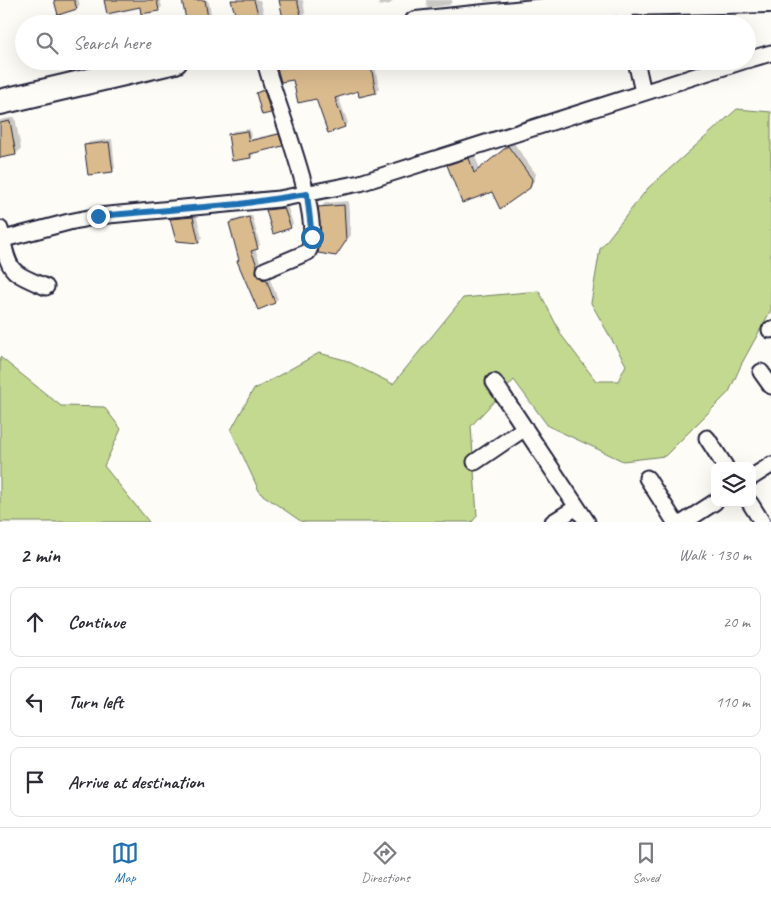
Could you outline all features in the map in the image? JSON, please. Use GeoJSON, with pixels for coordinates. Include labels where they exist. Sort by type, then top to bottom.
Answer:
{"type":"FeatureCollection","features":[{"type":"Feature","properties":{"kind":"main road"},"geometry":{"type":"LineString","coordinates":[[604,15],[771,0]]}},
{"type":"Feature","properties":{"kind":"main road"},"geometry":{"type":"LineString","coordinates":[[0,102],[137,70]]}},
{"type":"Feature","properties":{"kind":"street"},"geometry":{"type":"LineString","coordinates":[[756,57],[771,52]]}},
{"type":"Feature","properties":{"kind":"street"},"geometry":{"type":"LineString","coordinates":[[265,270],[308,252],[312,237],[307,194],[268,70]]}},
{"type":"Feature","properties":{"kind":"street"},"geometry":{"type":"LineString","coordinates":[[638,70],[643,92]]}},
{"type":"Feature","properties":{"kind":"street"},"geometry":{"type":"LineString","coordinates":[[46,287],[16,274],[8,260],[1,236],[98,216],[240,204],[307,194],[360,183],[400,172],[714,70]]}},
{"type":"Feature","properties":{"kind":"street"},"geometry":{"type":"LineString","coordinates":[[761,372],[771,386]]}},
{"type":"Feature","properties":{"kind":"street"},"geometry":{"type":"LineString","coordinates":[[494,382],[587,522]]}},
{"type":"Feature","properties":{"kind":"street"},"geometry":{"type":"LineString","coordinates":[[475,462],[525,428]]}},
{"type":"Feature","properties":{"kind":"street"},"geometry":{"type":"LineString","coordinates":[[707,438],[722,462]]}},
{"type":"Feature","properties":{"kind":"street"},"geometry":{"type":"LineString","coordinates":[[756,474],[771,464]]}},
{"type":"Feature","properties":{"kind":"street"},"geometry":{"type":"LineString","coordinates":[[647,478],[675,522]]}},
{"type":"Feature","properties":{"kind":"street"},"geometry":{"type":"LineString","coordinates":[[684,522],[711,505]]}},
{"type":"Feature","properties":{"kind":"street"},"geometry":{"type":"LineString","coordinates":[[553,522],[577,507]]}},
{"type":"Feature","properties":{"kind":"street"},"geometry":{"type":"LineString","coordinates":[[753,507],[762,522]]}},
{"type":"Feature","properties":{"kind":"green space"},"geometry":{"type":"Polygon","coordinates":[[[737,109],[771,112],[771,310],[742,363],[729,392],[665,456],[623,461],[548,426],[514,380],[471,426],[477,516],[472,522],[302,522],[260,493],[231,430],[253,390],[319,353],[345,360],[393,384],[463,298],[539,291],[562,336],[596,381],[618,381],[626,365],[591,303],[600,249],[648,188],[737,109]]]}},
{"type":"Feature","properties":{"kind":"green space"},"geometry":{"type":"Polygon","coordinates":[[[0,357],[61,406],[104,407],[121,429],[104,466],[149,522],[0,522],[0,357]]]}},
{"type":"Feature","properties":{"kind":"building"},"geometry":{"type":"Polygon","coordinates":[[[54,0],[74,0],[77,9],[58,15],[54,0]]]}},
{"type":"Feature","properties":{"kind":"building"},"geometry":{"type":"Polygon","coordinates":[[[104,0],[157,0],[159,11],[141,14],[140,7],[107,14],[104,0]]]}},
{"type":"Feature","properties":{"kind":"building"},"geometry":{"type":"Polygon","coordinates":[[[182,0],[205,0],[208,15],[185,15],[182,0]]]}},
{"type":"Feature","properties":{"kind":"building"},"geometry":{"type":"Polygon","coordinates":[[[231,0],[254,0],[258,15],[235,15],[231,0]]]}},
{"type":"Feature","properties":{"kind":"building"},"geometry":{"type":"Polygon","coordinates":[[[279,0],[297,0],[301,15],[282,15],[279,0]]]}},
{"type":"Feature","properties":{"kind":"building"},"geometry":{"type":"Polygon","coordinates":[[[278,70],[372,70],[376,93],[359,97],[358,91],[335,98],[345,127],[328,133],[316,99],[298,103],[293,80],[281,82],[278,70]]]}},
{"type":"Feature","properties":{"kind":"building"},"geometry":{"type":"Polygon","coordinates":[[[264,90],[271,113],[262,115],[256,93],[264,90]]]}},
{"type":"Feature","properties":{"kind":"building"},"geometry":{"type":"Polygon","coordinates":[[[10,121],[16,155],[0,158],[0,123],[10,121]]]}},
{"type":"Feature","properties":{"kind":"building"},"geometry":{"type":"Polygon","coordinates":[[[247,131],[249,141],[279,134],[283,146],[250,154],[251,158],[232,161],[228,134],[247,131]]]}},
{"type":"Feature","properties":{"kind":"building"},"geometry":{"type":"Polygon","coordinates":[[[109,142],[113,172],[88,175],[84,145],[109,142]]]}},
{"type":"Feature","properties":{"kind":"building"},"geometry":{"type":"Polygon","coordinates":[[[508,146],[532,179],[530,188],[500,209],[492,192],[462,203],[447,165],[469,158],[474,173],[508,146]]]}},
{"type":"Feature","properties":{"kind":"building"},"geometry":{"type":"Polygon","coordinates":[[[344,205],[346,241],[336,256],[318,253],[321,236],[318,207],[344,205]]]}},
{"type":"Feature","properties":{"kind":"building"},"geometry":{"type":"Polygon","coordinates":[[[284,208],[291,228],[273,234],[266,210],[284,208]]]}},
{"type":"Feature","properties":{"kind":"building"},"geometry":{"type":"Polygon","coordinates":[[[193,217],[199,243],[176,241],[170,219],[193,217]]]}},
{"type":"Feature","properties":{"kind":"building"},"geometry":{"type":"Polygon","coordinates":[[[249,217],[258,249],[251,251],[257,265],[256,273],[263,280],[266,279],[275,303],[258,310],[237,261],[239,260],[229,223],[249,217]]]}},
{"type":"Feature","properties":{"kind":"route"},"geometry":{"type":"LineString","coordinates":[[98,216],[240,204],[307,194],[312,237]]}}]}
